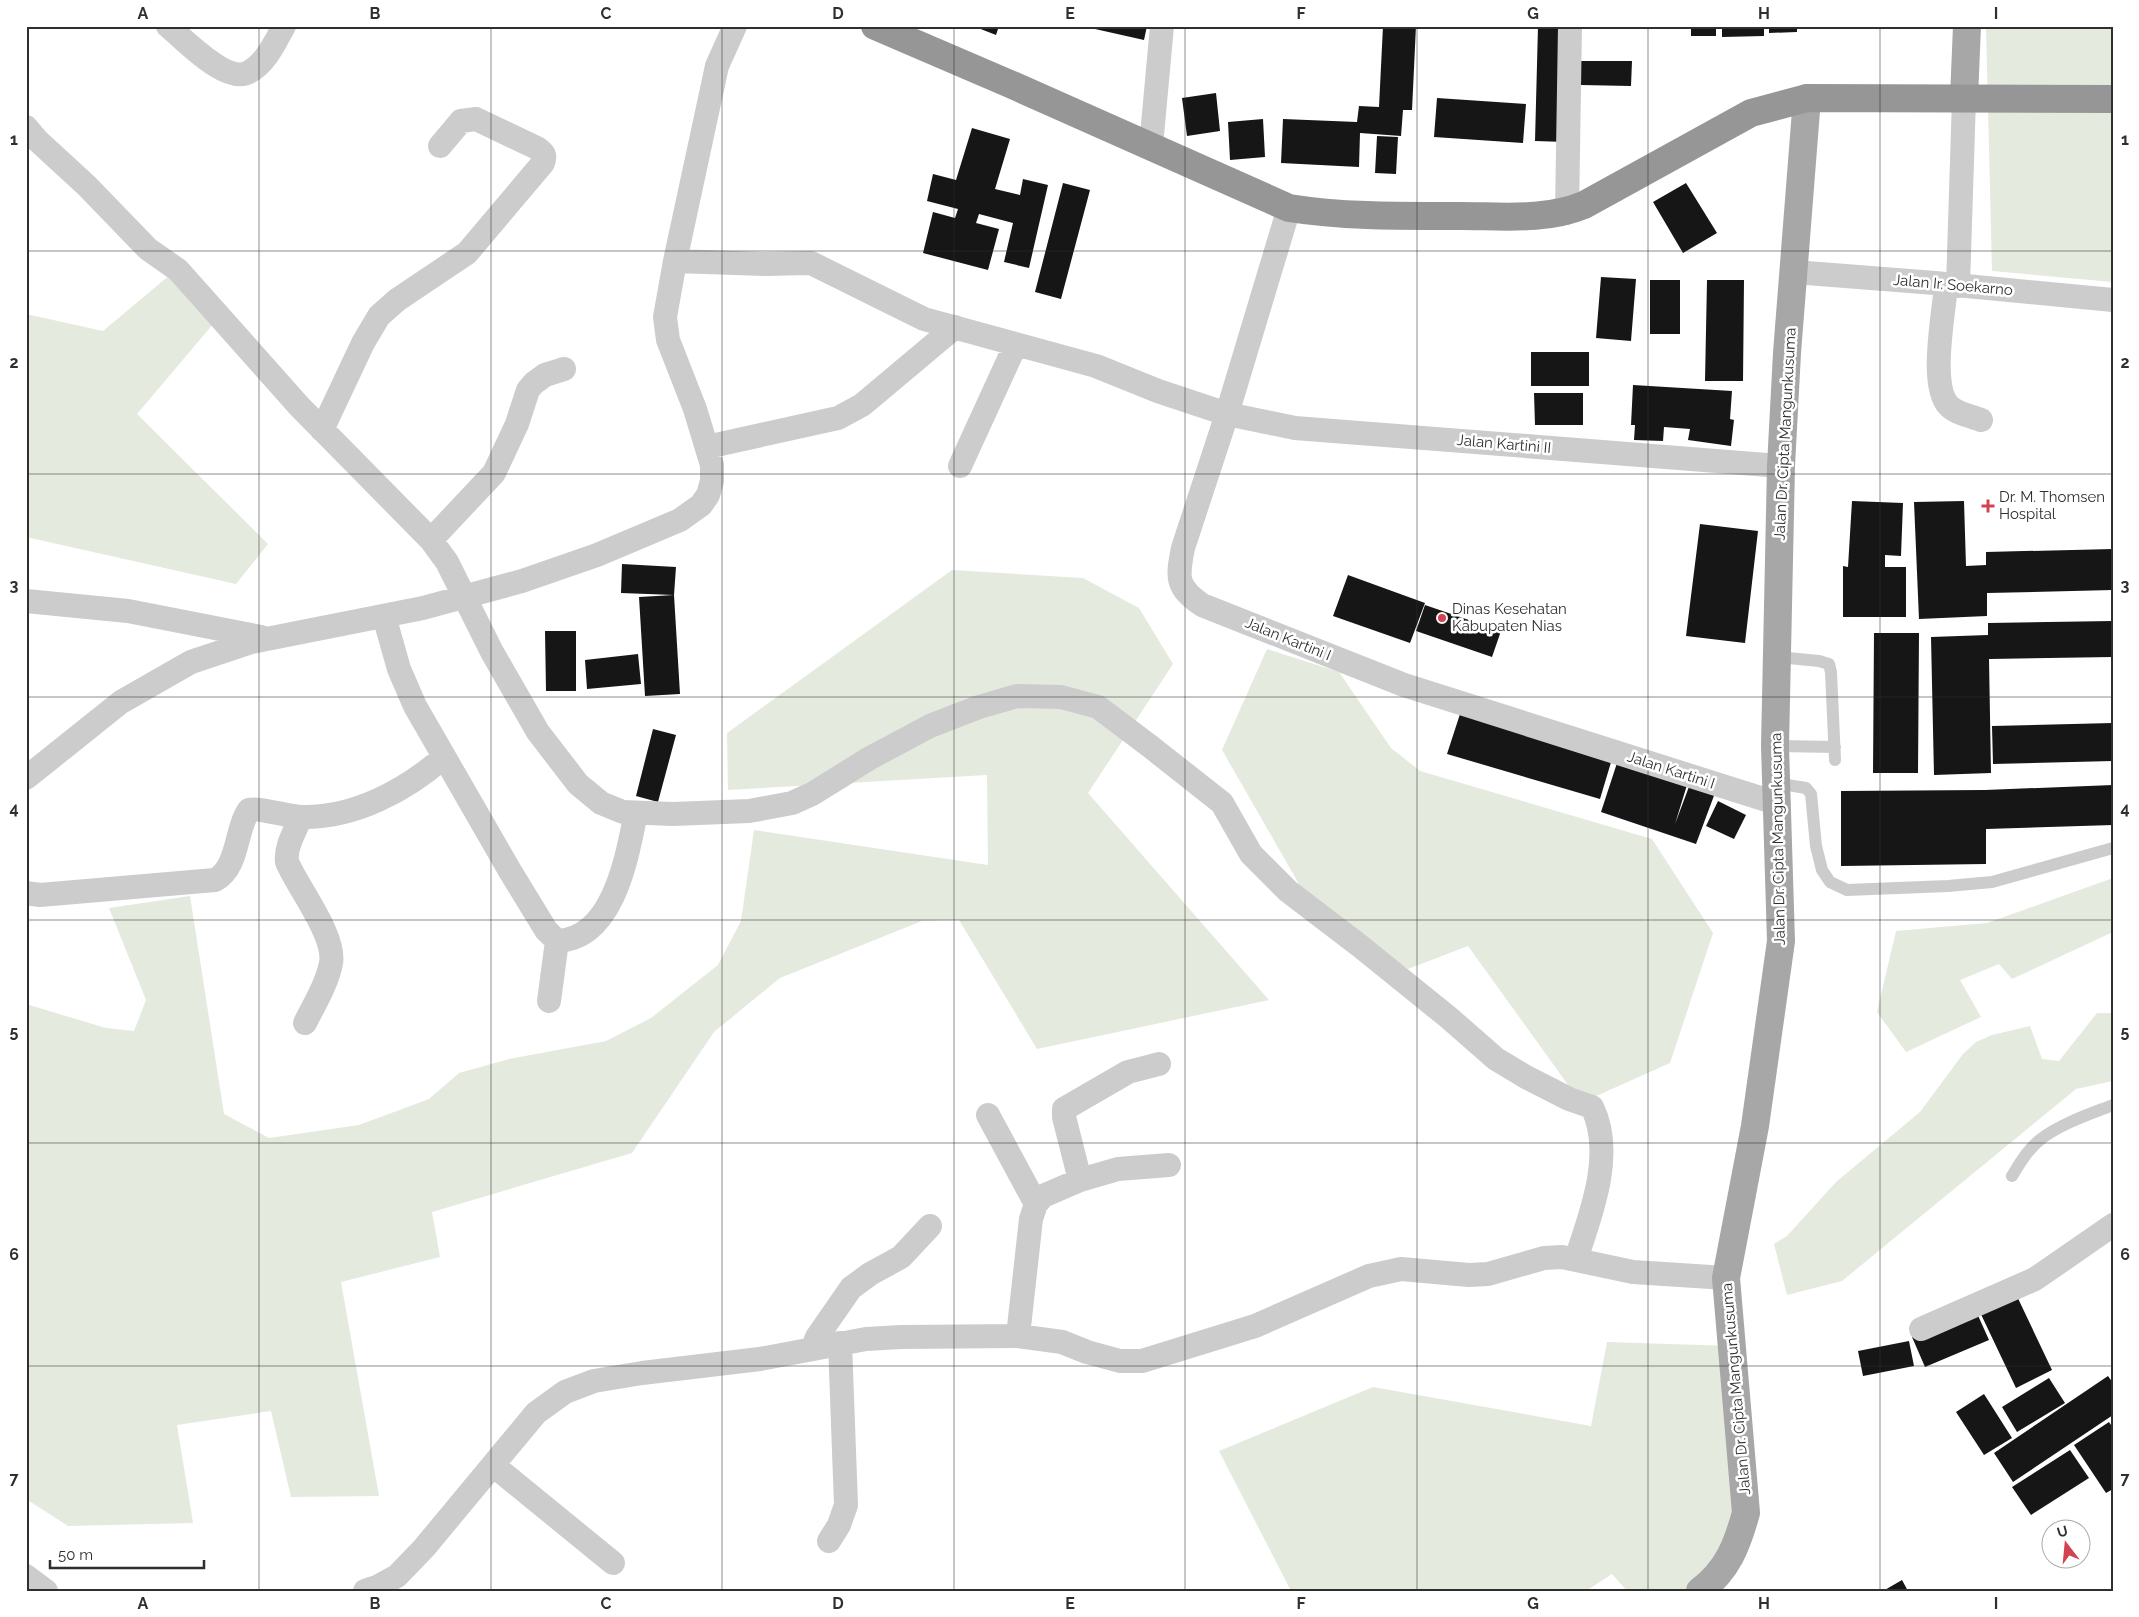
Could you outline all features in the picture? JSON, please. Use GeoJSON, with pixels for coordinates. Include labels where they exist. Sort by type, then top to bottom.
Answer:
{"type":"FeatureCollection","features":[{"type":"Feature","properties":{"kind":"highway"},"geometry":{"type":"LineString","coordinates":[[875,26],[1152,146],[1289,208],[1314,212],[1383,216],[1550,216],[1584,206],[1751,113],[1807,98],[2113,99]]}},
{"type":"Feature","properties":{"kind":"main road"},"geometry":{"type":"LineString","coordinates":[[1964,98],[1967,26]]}},
{"type":"Feature","properties":{"kind":"main road","name":"Jalan Dr. Cipta Mangunkusuma"},"geometry":{"type":"LineString","coordinates":[[1700,1591],[1729,1561],[1740,1535],[1746,1513],[1726,1278],[1755,1126],[1781,941],[1781,890],[1775,746],[1781,466],[1807,98]]}},
{"type":"Feature","properties":{"kind":"street"},"geometry":{"type":"LineString","coordinates":[[168,26],[220,69],[232,75],[248,74],[263,61],[284,26]]}},
{"type":"Feature","properties":{"kind":"street"},"geometry":{"type":"LineString","coordinates":[[26,778],[121,702],[191,662],[218,652],[270,638],[384,616],[466,597],[522,581],[597,555],[680,520],[701,505],[708,494],[712,482],[712,465],[695,409],[668,340],[665,317],[675,261],[717,66],[735,26]]}},
{"type":"Feature","properties":{"kind":"street"},"geometry":{"type":"LineString","coordinates":[[1152,146],[1162,26]]}},
{"type":"Feature","properties":{"kind":"street"},"geometry":{"type":"LineString","coordinates":[[1567,212],[1570,26]]}},
{"type":"Feature","properties":{"kind":"street"},"geometry":{"type":"LineString","coordinates":[[1964,98],[1952,286],[1938,372],[1940,391],[1948,406],[1957,412],[1981,420]]}},
{"type":"Feature","properties":{"kind":"street"},"geometry":{"type":"LineString","coordinates":[[322,430],[362,343],[379,316],[397,300],[466,253],[543,163],[545,158],[544,154],[537,148],[476,119],[461,121],[440,146]]}},
{"type":"Feature","properties":{"kind":"street"},"geometry":{"type":"LineString","coordinates":[[26,127],[148,249],[178,270],[322,430],[431,540],[447,562],[492,652],[538,732],[578,784],[601,803],[623,812],[673,814],[749,811],[792,803],[812,794],[870,758],[930,726],[979,707],[1017,696],[1061,697],[1098,707],[1222,803],[1251,854],[1288,891],[1419,993],[1496,1059],[1568,1099],[1592,1107],[1598,1120],[1601,1163],[1597,1196],[1576,1259]]}},
{"type":"Feature","properties":{"kind":"street","name":"Jalan Kartini I"},"geometry":{"type":"LineString","coordinates":[[1289,208],[1228,414],[1183,548],[1178,569],[1180,582],[1187,594],[1202,604],[1404,685],[1776,793]]}},
{"type":"Feature","properties":{"kind":"street","name":"Jalan Kartini II"},"geometry":{"type":"LineString","coordinates":[[675,261],[765,264],[811,263],[924,319],[1015,346],[1096,366],[1158,391],[1228,414],[1295,428],[1781,466]]}},
{"type":"Feature","properties":{"kind":"street","name":"Jalan Ir. Soekarno"},"geometry":{"type":"LineString","coordinates":[[1794,272],[2113,300]]}},
{"type":"Feature","properties":{"kind":"street"},"geometry":{"type":"LineString","coordinates":[[707,447],[832,420],[851,412],[862,406],[955,327]]}},
{"type":"Feature","properties":{"kind":"street"},"geometry":{"type":"LineString","coordinates":[[960,466],[1015,346]]}},
{"type":"Feature","properties":{"kind":"street"},"geometry":{"type":"LineString","coordinates":[[431,540],[494,473],[517,424],[528,390],[534,383],[564,369]]}},
{"type":"Feature","properties":{"kind":"street"},"geometry":{"type":"LineString","coordinates":[[26,601],[128,611],[270,638]]}},
{"type":"Feature","properties":{"kind":"street"},"geometry":{"type":"LineString","coordinates":[[384,616],[399,669],[416,706],[546,930],[557,941],[565,941],[581,934],[595,924],[610,903],[627,857],[636,812]]}},
{"type":"Feature","properties":{"kind":"street"},"geometry":{"type":"LineString","coordinates":[[26,893],[40,895],[215,880],[222,877],[228,867],[249,810],[257,808],[267,812],[301,817],[334,815],[363,807],[412,782],[444,757]]}},
{"type":"Feature","properties":{"kind":"street"},"geometry":{"type":"LineString","coordinates":[[301,817],[286,856],[287,862],[319,920],[331,952],[331,963],[306,1024]]}},
{"type":"Feature","properties":{"kind":"street"},"geometry":{"type":"LineString","coordinates":[[549,1001],[557,941]]}},
{"type":"Feature","properties":{"kind":"street"},"geometry":{"type":"LineString","coordinates":[[1080,1180],[1064,1117],[1064,1109],[1128,1072],[1159,1064]]}},
{"type":"Feature","properties":{"kind":"street"},"geometry":{"type":"LineString","coordinates":[[988,1115],[1036,1204]]}},
{"type":"Feature","properties":{"kind":"street"},"geometry":{"type":"LineString","coordinates":[[1018,1336],[1031,1219],[1036,1204],[1043,1196],[1080,1180],[1118,1169],[1169,1165]]}},
{"type":"Feature","properties":{"kind":"street"},"geometry":{"type":"LineString","coordinates":[[1921,1329],[2030,1282],[2113,1225]]}},
{"type":"Feature","properties":{"kind":"street"},"geometry":{"type":"LineString","coordinates":[[812,1349],[817,1337],[851,1288],[870,1274],[901,1257],[930,1226]]}},
{"type":"Feature","properties":{"kind":"street"},"geometry":{"type":"LineString","coordinates":[[365,1591],[377,1587],[396,1576],[424,1548],[536,1413],[566,1392],[594,1381],[642,1373],[760,1359],[866,1339],[902,1337],[1018,1336],[1062,1342],[1087,1352],[1120,1361],[1142,1361],[1255,1326],[1369,1276],[1401,1270],[1469,1275],[1488,1274],[1544,1258],[1562,1256],[1633,1272],[1726,1278]]}},
{"type":"Feature","properties":{"kind":"street"},"geometry":{"type":"LineString","coordinates":[[829,1541],[839,1525],[846,1505],[840,1343]]}},
{"type":"Feature","properties":{"kind":"street"},"geometry":{"type":"LineString","coordinates":[[493,1465],[613,1563]]}},
{"type":"Feature","properties":{"kind":"street"},"geometry":{"type":"LineString","coordinates":[[26,1576],[46,1591]]}},
{"type":"Feature","properties":{"kind":"lane"},"geometry":{"type":"LineString","coordinates":[[1777,657],[1820,660],[1829,664],[1835,760]]}},
{"type":"Feature","properties":{"kind":"lane"},"geometry":{"type":"LineString","coordinates":[[1775,746],[1835,747]]}},
{"type":"Feature","properties":{"kind":"lane"},"geometry":{"type":"LineString","coordinates":[[1776,793],[1806,788],[1809,790],[1814,812],[1816,846],[1822,870],[1830,882],[1847,890],[1948,886],[1992,882],[2113,848]]}},
{"type":"Feature","properties":{"kind":"lane"},"geometry":{"type":"LineString","coordinates":[[2012,1176],[2025,1155],[2041,1138],[2074,1121],[2113,1105]]}},
{"type":"Feature","properties":{"kind":"shaded area"},"geometry":{"type":"Polygon","coordinates":[[[1986,26],[2113,26],[2113,282],[1992,271],[1986,26]]]}},
{"type":"Feature","properties":{"kind":"shaded area"},"geometry":{"type":"Polygon","coordinates":[[[171,274],[214,323],[137,414],[268,544],[236,584],[26,537],[26,314],[103,331],[171,274]]]}},
{"type":"Feature","properties":{"kind":"shaded area"},"geometry":{"type":"Polygon","coordinates":[[[952,570],[1083,578],[1139,608],[1173,664],[1088,793],[1269,1000],[1037,1049],[959,920],[922,921],[780,978],[714,1032],[632,1153],[432,1212],[440,1257],[341,1282],[379,1496],[291,1497],[271,1411],[177,1425],[193,1523],[68,1526],[26,1499],[26,1004],[106,1028],[134,1031],[146,1000],[109,908],[190,896],[224,1114],[269,1138],[359,1125],[429,1099],[459,1073],[509,1059],[606,1041],[651,1018],[718,965],[741,921],[754,830],[988,865],[987,775],[728,790],[727,733],[952,570]]]}},
{"type":"Feature","properties":{"kind":"shaded area"},"geometry":{"type":"Polygon","coordinates":[[[1267,649],[1339,672],[1391,748],[1420,771],[1652,839],[1713,933],[1670,1063],[1594,1097],[1571,1089],[1468,946],[1408,969],[1303,891],[1222,750],[1267,649]]]}},
{"type":"Feature","properties":{"kind":"shaded area"},"geometry":{"type":"Polygon","coordinates":[[[2113,878],[2113,932],[2012,979],[1999,964],[1960,980],[1981,1017],[1906,1052],[1877,1012],[1896,931],[1987,923],[2113,878]]]}},
{"type":"Feature","properties":{"kind":"shaded area"},"geometry":{"type":"Polygon","coordinates":[[[2097,1013],[2113,1013],[2113,1081],[2076,1089],[1842,1281],[1787,1295],[1774,1244],[1787,1236],[1836,1182],[1920,1112],[1963,1054],[1976,1042],[1992,1035],[2030,1026],[2042,1059],[2059,1061],[2097,1013]]]}},
{"type":"Feature","properties":{"kind":"shaded area"},"geometry":{"type":"Polygon","coordinates":[[[1607,1342],[1732,1346],[1746,1513],[1700,1591],[1627,1591],[1612,1574],[1586,1591],[1291,1591],[1219,1451],[1373,1387],[1591,1426],[1607,1342]]]}},
{"type":"Feature","properties":{"kind":"building"},"geometry":{"type":"Polygon","coordinates":[[[973,26],[999,26],[996,35],[973,26]]]}},
{"type":"Feature","properties":{"kind":"building"},"geometry":{"type":"Polygon","coordinates":[[[1095,26],[1147,26],[1144,40],[1095,29],[1095,26]]]}},
{"type":"Feature","properties":{"kind":"building"},"geometry":{"type":"Polygon","coordinates":[[[1383,26],[1416,26],[1412,110],[1403,110],[1401,136],[1360,133],[1359,167],[1281,163],[1283,119],[1357,122],[1359,106],[1379,107],[1383,26]]]}},
{"type":"Feature","properties":{"kind":"building"},"geometry":{"type":"Polygon","coordinates":[[[1538,26],[1568,26],[1565,142],[1535,141],[1538,26]]]}},
{"type":"Feature","properties":{"kind":"building"},"geometry":{"type":"Polygon","coordinates":[[[1691,26],[1716,26],[1716,36],[1691,36],[1691,26]]]}},
{"type":"Feature","properties":{"kind":"building"},"geometry":{"type":"Polygon","coordinates":[[[1722,26],[1764,26],[1764,36],[1722,37],[1722,26]]]}},
{"type":"Feature","properties":{"kind":"building"},"geometry":{"type":"Polygon","coordinates":[[[1769,26],[1797,26],[1797,32],[1769,33],[1769,26]]]}},
{"type":"Feature","properties":{"kind":"building"},"geometry":{"type":"Polygon","coordinates":[[[1581,61],[1632,61],[1631,86],[1581,85],[1581,61]]]}},
{"type":"Feature","properties":{"kind":"building"},"geometry":{"type":"Polygon","coordinates":[[[1216,93],[1220,131],[1187,136],[1182,98],[1216,93]]]}},
{"type":"Feature","properties":{"kind":"building"},"geometry":{"type":"Polygon","coordinates":[[[1437,98],[1526,104],[1523,143],[1434,137],[1437,98]]]}},
{"type":"Feature","properties":{"kind":"building"},"geometry":{"type":"Polygon","coordinates":[[[1263,119],[1265,157],[1230,160],[1228,122],[1263,119]]]}},
{"type":"Feature","properties":{"kind":"building"},"geometry":{"type":"Polygon","coordinates":[[[972,128],[1010,139],[995,189],[1020,195],[1023,179],[1048,185],[1029,268],[1004,262],[1013,223],[979,214],[976,223],[999,229],[988,270],[923,253],[933,212],[955,218],[958,209],[927,201],[933,174],[956,180],[972,128]]]}},
{"type":"Feature","properties":{"kind":"building"},"geometry":{"type":"Polygon","coordinates":[[[1377,136],[1398,137],[1396,174],[1375,173],[1377,136]]]}},
{"type":"Feature","properties":{"kind":"building"},"geometry":{"type":"Polygon","coordinates":[[[1063,183],[1090,190],[1061,299],[1035,292],[1063,183]]]}},
{"type":"Feature","properties":{"kind":"building"},"geometry":{"type":"Polygon","coordinates":[[[1686,183],[1717,233],[1683,253],[1653,202],[1686,183]]]}},
{"type":"Feature","properties":{"kind":"building"},"geometry":{"type":"Polygon","coordinates":[[[1601,277],[1636,279],[1631,341],[1596,338],[1601,277]]]}},
{"type":"Feature","properties":{"kind":"building"},"geometry":{"type":"Polygon","coordinates":[[[1650,280],[1680,280],[1680,334],[1650,334],[1650,280]]]}},
{"type":"Feature","properties":{"kind":"building"},"geometry":{"type":"Polygon","coordinates":[[[1707,280],[1744,280],[1743,381],[1705,381],[1707,280]]]}},
{"type":"Feature","properties":{"kind":"building"},"geometry":{"type":"Polygon","coordinates":[[[1531,352],[1589,352],[1589,386],[1531,386],[1531,352]]]}},
{"type":"Feature","properties":{"kind":"building"},"geometry":{"type":"Polygon","coordinates":[[[1633,385],[1732,391],[1730,419],[1734,420],[1731,446],[1688,440],[1690,429],[1664,427],[1663,441],[1634,440],[1635,425],[1631,425],[1633,385]]]}},
{"type":"Feature","properties":{"kind":"building"},"geometry":{"type":"Polygon","coordinates":[[[1534,393],[1583,393],[1583,425],[1535,425],[1534,393]]]}},
{"type":"Feature","properties":{"kind":"building"},"geometry":{"type":"Polygon","coordinates":[[[1852,501],[1903,503],[1901,556],[1885,555],[1885,567],[1906,567],[1906,617],[1843,617],[1843,566],[1848,567],[1852,501]]]}},
{"type":"Feature","properties":{"kind":"building"},"geometry":{"type":"Polygon","coordinates":[[[1964,501],[1966,566],[1986,565],[1986,552],[2113,549],[2113,590],[1987,593],[1987,616],[1919,619],[1914,502],[1964,501]]]}},
{"type":"Feature","properties":{"kind":"building"},"geometry":{"type":"Polygon","coordinates":[[[1700,524],[1758,531],[1745,643],[1686,636],[1700,524]]]}},
{"type":"Feature","properties":{"kind":"building"},"geometry":{"type":"Polygon","coordinates":[[[622,564],[676,567],[674,595],[621,593],[622,564]]]}},
{"type":"Feature","properties":{"kind":"building"},"geometry":{"type":"Polygon","coordinates":[[[1348,575],[1425,603],[1410,643],[1333,616],[1348,575]]]}},
{"type":"Feature","properties":{"kind":"building"},"geometry":{"type":"Polygon","coordinates":[[[674,595],[680,694],[645,696],[639,597],[674,595]]]}},
{"type":"Feature","properties":{"kind":"building","name":"Dinas Kesehatan Kabupaten Nias"},"geometry":{"type":"Polygon","coordinates":[[[1425,605],[1501,631],[1492,657],[1416,631],[1425,605]]]}},
{"type":"Feature","properties":{"kind":"building"},"geometry":{"type":"Polygon","coordinates":[[[2113,621],[2113,657],[1989,659],[1991,773],[1934,775],[1931,637],[1988,635],[1988,623],[2113,621]]]}},
{"type":"Feature","properties":{"kind":"building"},"geometry":{"type":"Polygon","coordinates":[[[545,631],[576,631],[576,691],[546,691],[545,631]]]}},
{"type":"Feature","properties":{"kind":"building"},"geometry":{"type":"Polygon","coordinates":[[[1874,633],[1919,633],[1918,773],[1873,773],[1874,633]]]}},
{"type":"Feature","properties":{"kind":"building"},"geometry":{"type":"Polygon","coordinates":[[[638,654],[641,684],[587,689],[585,660],[638,654]]]}},
{"type":"Feature","properties":{"kind":"building"},"geometry":{"type":"Polygon","coordinates":[[[1460,714],[1612,759],[1600,799],[1447,754],[1460,714]]]}},
{"type":"Feature","properties":{"kind":"building"},"geometry":{"type":"Polygon","coordinates":[[[2113,723],[2113,761],[1993,764],[1992,726],[2113,723]]]}},
{"type":"Feature","properties":{"kind":"building"},"geometry":{"type":"Polygon","coordinates":[[[653,729],[676,735],[658,802],[636,796],[653,729]]]}},
{"type":"Feature","properties":{"kind":"building"},"geometry":{"type":"Polygon","coordinates":[[[1617,763],[1687,785],[1675,824],[1690,784],[1715,793],[1696,844],[1601,812],[1617,763]]]}},
{"type":"Feature","properties":{"kind":"building"},"geometry":{"type":"Polygon","coordinates":[[[2113,785],[2113,825],[1986,829],[1986,864],[1841,866],[1841,791],[1985,790],[2113,785]]]}},
{"type":"Feature","properties":{"kind":"building"},"geometry":{"type":"Polygon","coordinates":[[[1718,801],[1746,815],[1734,839],[1706,826],[1718,801]]]}},
{"type":"Feature","properties":{"kind":"building"},"geometry":{"type":"Polygon","coordinates":[[[2014,1290],[2052,1370],[2016,1388],[1978,1308],[2014,1290]]]}},
{"type":"Feature","properties":{"kind":"building"},"geometry":{"type":"Polygon","coordinates":[[[1976,1311],[1989,1340],[1925,1367],[1912,1337],[1976,1311]]]}},
{"type":"Feature","properties":{"kind":"building"},"geometry":{"type":"Polygon","coordinates":[[[1909,1341],[1914,1366],[1863,1376],[1858,1351],[1909,1341]]]}},
{"type":"Feature","properties":{"kind":"building"},"geometry":{"type":"Polygon","coordinates":[[[2108,1376],[2113,1383],[2113,1415],[2013,1482],[1994,1453],[2108,1376]]]}},
{"type":"Feature","properties":{"kind":"building"},"geometry":{"type":"Polygon","coordinates":[[[2049,1378],[2065,1403],[2017,1432],[2002,1407],[2049,1378]]]}},
{"type":"Feature","properties":{"kind":"building"},"geometry":{"type":"Polygon","coordinates":[[[1984,1394],[2012,1438],[1984,1455],[1956,1412],[1984,1394]]]}},
{"type":"Feature","properties":{"kind":"building"},"geometry":{"type":"Polygon","coordinates":[[[2109,1422],[2113,1428],[2113,1489],[2106,1493],[2074,1445],[2109,1422]]]}},
{"type":"Feature","properties":{"kind":"building"},"geometry":{"type":"Polygon","coordinates":[[[2070,1450],[2089,1478],[2031,1515],[2012,1487],[2070,1450]]]}},
{"type":"Feature","properties":{"kind":"building"},"geometry":{"type":"Polygon","coordinates":[[[1902,1580],[1908,1591],[1883,1591],[1902,1580]]]}},
{"type":"Feature","properties":{"kind":"place","name":"Dr. M. Thomsen Hospital"},"geometry":{"type":"Point","coordinates":[1988,506]}},
{"type":"Feature","properties":{"kind":"place","name":"Dinas Kesehatan Kabupaten Nias"},"geometry":{"type":"Point","coordinates":[1442,618]}}]}
